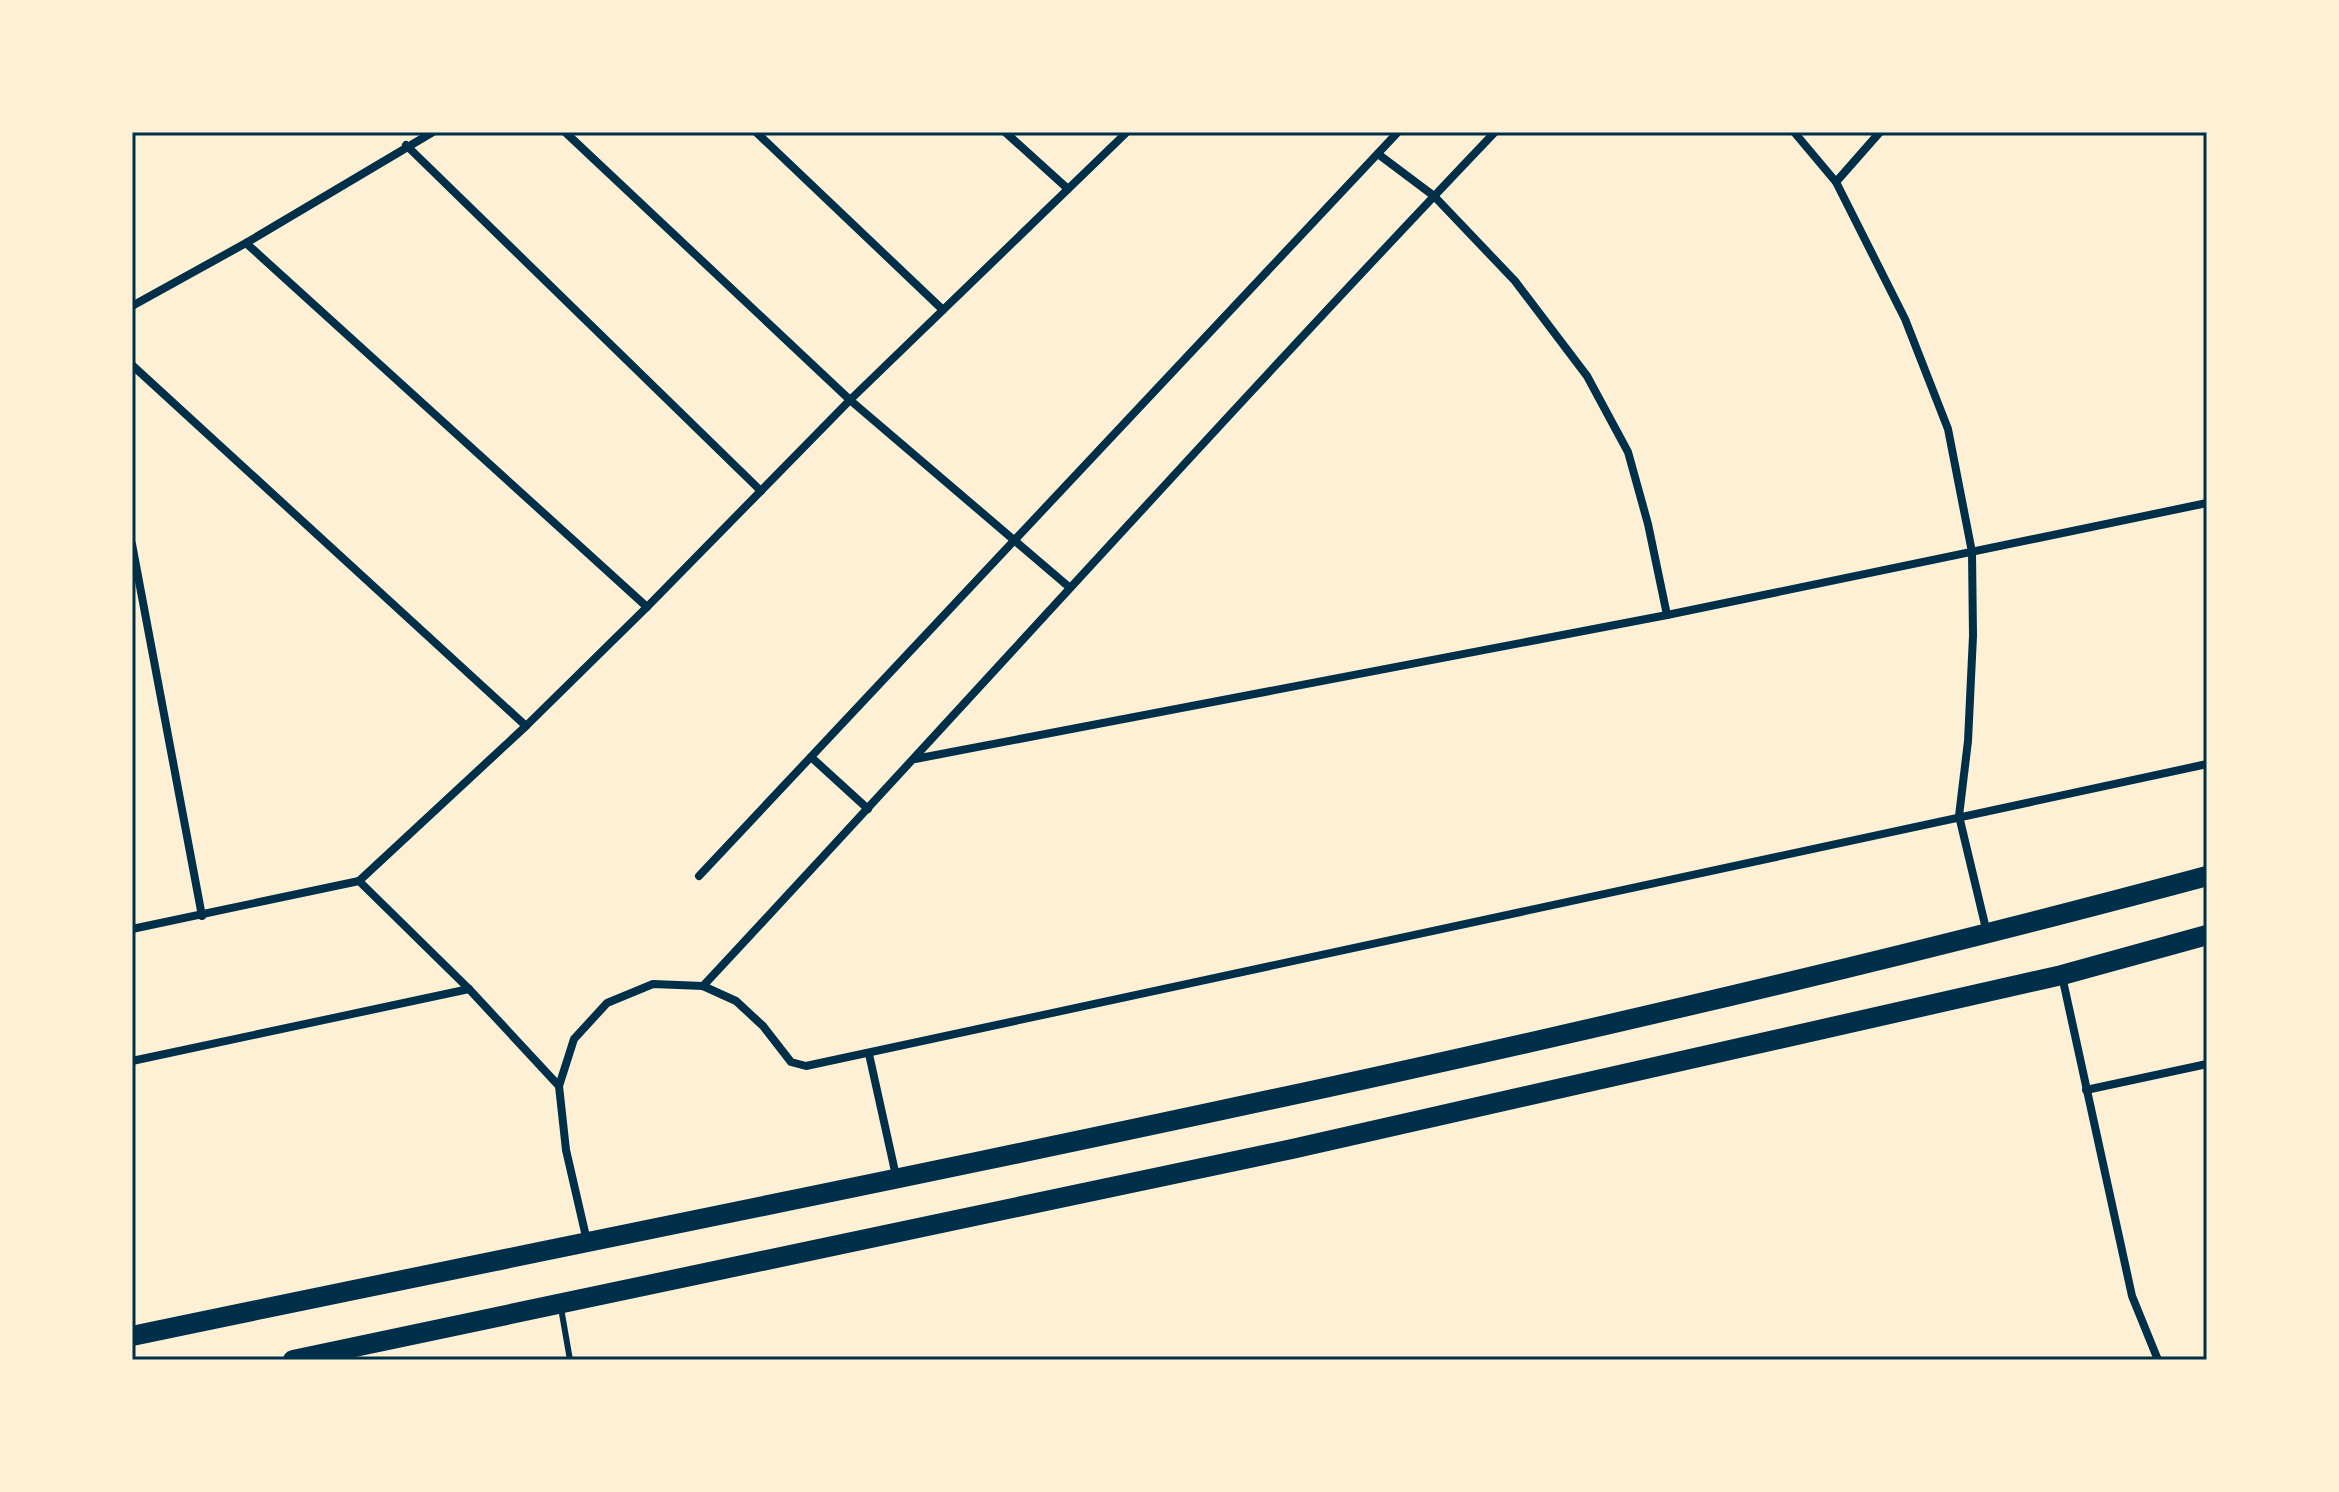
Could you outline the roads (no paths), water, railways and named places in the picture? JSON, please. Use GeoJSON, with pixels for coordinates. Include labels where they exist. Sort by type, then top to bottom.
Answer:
{"type":"FeatureCollection","features":[{"type":"Feature","properties":{"kind":"main road"},"geometry":{"type":"LineString","coordinates":[[132,1336],[1281,1097],[1809,978],[1988,935],[2207,876]]}},
{"type":"Feature","properties":{"kind":"main road"},"geometry":{"type":"LineString","coordinates":[[293,1360],[1292,1149],[2062,975],[2207,935]]}},
{"type":"Feature","properties":{"kind":"street"},"geometry":{"type":"LineString","coordinates":[[132,306],[246,243],[406,145],[433,132]]}},
{"type":"Feature","properties":{"kind":"street"},"geometry":{"type":"LineString","coordinates":[[565,132],[850,400],[1069,587]]}},
{"type":"Feature","properties":{"kind":"street"},"geometry":{"type":"LineString","coordinates":[[756,132],[943,310]]}},
{"type":"Feature","properties":{"kind":"street"},"geometry":{"type":"LineString","coordinates":[[1005,132],[1068,189]]}},
{"type":"Feature","properties":{"kind":"street"},"geometry":{"type":"LineString","coordinates":[[132,929],[359,881],[526,726],[850,400],[1127,132]]}},
{"type":"Feature","properties":{"kind":"street"},"geometry":{"type":"LineString","coordinates":[[699,876],[1398,132]]}},
{"type":"Feature","properties":{"kind":"street"},"geometry":{"type":"LineString","coordinates":[[703,986],[915,759],[1069,587],[1495,132]]}},
{"type":"Feature","properties":{"kind":"street"},"geometry":{"type":"LineString","coordinates":[[1794,132],[1836,182],[1905,319],[1948,429],[1972,552],[1973,636],[1969,726],[1959,816],[1988,935]]}},
{"type":"Feature","properties":{"kind":"street"},"geometry":{"type":"LineString","coordinates":[[1836,182],[1880,132]]}},
{"type":"Feature","properties":{"kind":"street"},"geometry":{"type":"LineString","coordinates":[[406,145],[761,491]]}},
{"type":"Feature","properties":{"kind":"street"},"geometry":{"type":"LineString","coordinates":[[1378,154],[1434,196],[1515,281],[1587,376],[1628,452],[1648,524],[1667,615]]}},
{"type":"Feature","properties":{"kind":"street"},"geometry":{"type":"LineString","coordinates":[[246,243],[647,607]]}},
{"type":"Feature","properties":{"kind":"street"},"geometry":{"type":"LineString","coordinates":[[132,365],[526,726]]}},
{"type":"Feature","properties":{"kind":"street"},"geometry":{"type":"LineString","coordinates":[[915,759],[1667,615],[2207,503]]}},
{"type":"Feature","properties":{"kind":"street"},"geometry":{"type":"LineString","coordinates":[[132,544],[202,916]]}},
{"type":"Feature","properties":{"kind":"street"},"geometry":{"type":"LineString","coordinates":[[811,757],[868,809]]}},
{"type":"Feature","properties":{"kind":"street"},"geometry":{"type":"LineString","coordinates":[[587,1241],[566,1150],[559,1086],[574,1039],[607,1003],[653,984],[703,986],[736,1001],[763,1026],[791,1062],[806,1066],[2207,764]]}},
{"type":"Feature","properties":{"kind":"street"},"geometry":{"type":"LineString","coordinates":[[359,881],[469,989],[559,1086]]}},
{"type":"Feature","properties":{"kind":"street"},"geometry":{"type":"LineString","coordinates":[[2062,975],[2132,1296],[2158,1360]]}},
{"type":"Feature","properties":{"kind":"street"},"geometry":{"type":"LineString","coordinates":[[132,1061],[469,989]]}},
{"type":"Feature","properties":{"kind":"street"},"geometry":{"type":"LineString","coordinates":[[869,1054],[896,1177]]}},
{"type":"Feature","properties":{"kind":"street"},"geometry":{"type":"LineString","coordinates":[[2086,1090],[2207,1064]]}},
{"type":"Feature","properties":{"kind":"lane"},"geometry":{"type":"LineString","coordinates":[[561,1305],[570,1360]]}}]}
